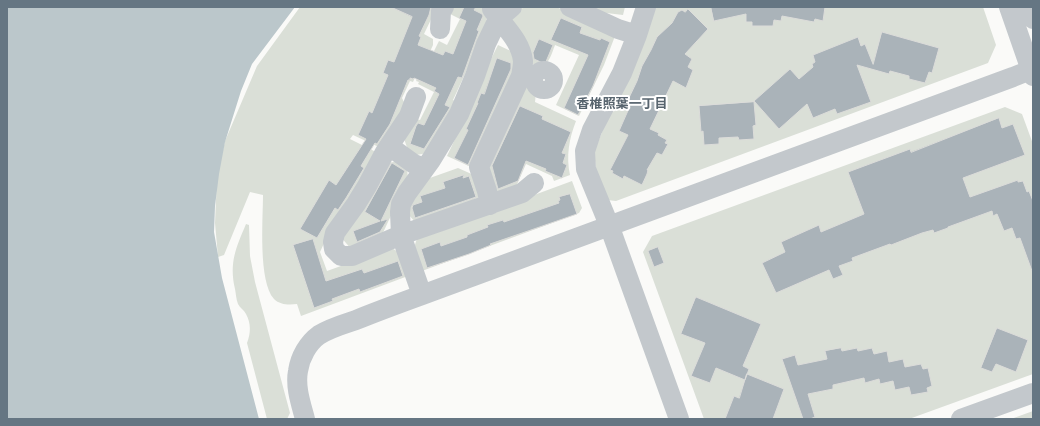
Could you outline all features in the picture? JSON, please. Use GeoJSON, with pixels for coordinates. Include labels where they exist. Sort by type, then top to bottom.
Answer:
{"type":"FeatureCollection","features":[{"type":"Feature","properties":{"kind":"street"},"geometry":{"type":"LineString","coordinates":[[440,29],[441,11],[444,7]]}},
{"type":"Feature","properties":{"kind":"street"},"geometry":{"type":"LineString","coordinates":[[570,7],[618,29],[637,35]]}},
{"type":"Feature","properties":{"kind":"street"},"geometry":{"type":"LineString","coordinates":[[646,7],[622,73],[592,130],[585,151],[586,169],[610,225],[680,419]]}},
{"type":"Feature","properties":{"kind":"street"},"geometry":{"type":"LineString","coordinates":[[305,419],[300,402],[297,372],[300,361],[312,342],[320,335],[422,294],[1032,71],[1009,7]]}},
{"type":"Feature","properties":{"kind":"street"},"geometry":{"type":"LineString","coordinates":[[1028,7],[1033,19]]}},
{"type":"Feature","properties":{"kind":"street"},"geometry":{"type":"LineString","coordinates":[[490,205],[479,167],[528,77],[517,43],[501,11]]}},
{"type":"Feature","properties":{"kind":"street"},"geometry":{"type":"LineString","coordinates":[[422,294],[401,235],[401,204],[424,168],[431,160],[459,114],[475,76],[486,44],[501,11]]}},
{"type":"Feature","properties":{"kind":"street"},"geometry":{"type":"LineString","coordinates":[[416,97],[409,116],[389,146],[360,198],[335,233],[333,242],[334,249],[341,256],[352,256],[401,235],[522,193],[534,183]]}},
{"type":"Feature","properties":{"kind":"street"},"geometry":{"type":"LineString","coordinates":[[389,146],[414,164],[424,168]]}},
{"type":"Feature","properties":{"kind":"street"},"geometry":{"type":"LineString","coordinates":[[961,419],[1033,393]]}},
{"type":"Feature","properties":{"kind":"shaded area"},"geometry":{"type":"Polygon","coordinates":[[[7,7],[295,7],[252,64],[241,91],[225,142],[215,206],[214,232],[222,278],[259,419],[7,419],[7,7]]]}},
{"type":"Feature","properties":{"kind":"shaded area"},"geometry":{"type":"Polygon","coordinates":[[[300,7],[437,7],[424,34],[433,39],[433,45],[428,56],[423,60],[413,82],[410,81],[402,98],[406,106],[381,148],[353,135],[350,139],[378,153],[326,239],[320,252],[327,271],[389,246],[401,254],[408,276],[301,316],[297,304],[279,302],[274,299],[269,290],[263,265],[263,195],[250,192],[224,255],[218,257],[215,223],[217,177],[225,141],[257,66],[300,7]]]}},
{"type":"Feature","properties":{"kind":"shaded area"},"geometry":{"type":"Polygon","coordinates":[[[451,7],[482,7],[486,13],[487,22],[477,48],[453,100],[456,102],[428,153],[416,155],[408,150],[403,136],[415,119],[420,120],[434,92],[418,84],[419,82],[416,81],[423,67],[428,63],[439,41],[447,45],[460,19],[448,13],[451,7]]]}},
{"type":"Feature","properties":{"kind":"shaded area"},"geometry":{"type":"Polygon","coordinates":[[[525,7],[556,7],[561,9],[561,11],[615,36],[604,65],[579,116],[556,105],[579,55],[555,45],[550,59],[545,64],[536,65],[530,63],[511,23],[514,12],[525,7]]]}},
{"type":"Feature","properties":{"kind":"shaded area"},"geometry":{"type":"Polygon","coordinates":[[[588,7],[625,7],[623,15],[598,12],[588,7]]]}},
{"type":"Feature","properties":{"kind":"shaded area"},"geometry":{"type":"Polygon","coordinates":[[[652,7],[983,7],[996,45],[988,63],[616,201],[607,200],[596,169],[594,152],[652,7]]]}},
{"type":"Feature","properties":{"kind":"shaded area"},"geometry":{"type":"Polygon","coordinates":[[[498,45],[515,53],[516,64],[473,168],[447,156],[498,45]]]}},
{"type":"Feature","properties":{"kind":"shaded area"},"geometry":{"type":"Polygon","coordinates":[[[525,88],[531,88],[536,93],[535,102],[576,121],[569,148],[568,161],[570,175],[554,181],[552,176],[526,164],[515,189],[497,193],[486,173],[525,88]]]}},
{"type":"Feature","properties":{"kind":"shaded area"},"geometry":{"type":"Polygon","coordinates":[[[1005,107],[1022,114],[1033,144],[1033,374],[909,419],[704,419],[643,252],[652,236],[1005,107]]]}},
{"type":"Feature","properties":{"kind":"shaded area"},"geometry":{"type":"Polygon","coordinates":[[[398,161],[407,168],[408,179],[381,237],[352,250],[340,236],[385,164],[398,161]]]}},
{"type":"Feature","properties":{"kind":"shaded area"},"geometry":{"type":"Polygon","coordinates":[[[458,168],[476,176],[482,196],[417,224],[407,213],[408,206],[427,179],[458,168]]]}},
{"type":"Feature","properties":{"kind":"shaded area"},"geometry":{"type":"Polygon","coordinates":[[[572,181],[582,208],[579,213],[422,271],[414,248],[418,235],[572,181]]]}},
{"type":"Feature","properties":{"kind":"shaded area"},"geometry":{"type":"Polygon","coordinates":[[[246,224],[249,225],[250,256],[255,282],[290,413],[287,419],[267,419],[247,343],[250,332],[250,324],[246,314],[237,300],[233,279],[233,263],[234,255],[246,224]]]}},
{"type":"Feature","properties":{"kind":"shaded area"},"geometry":{"type":"Polygon","coordinates":[[[1033,411],[1033,419],[1011,419],[1033,411]]]}},
{"type":"Feature","properties":{"kind":"building"},"geometry":{"type":"Polygon","coordinates":[[[391,7],[431,7],[429,15],[419,36],[421,37],[418,45],[443,55],[445,51],[453,54],[466,21],[459,18],[464,7],[476,7],[474,10],[483,16],[462,78],[458,77],[445,105],[450,107],[424,149],[410,144],[416,126],[418,123],[424,125],[439,94],[434,91],[436,88],[414,78],[410,78],[390,124],[377,144],[375,143],[361,166],[364,168],[346,198],[338,210],[335,208],[317,238],[300,229],[329,180],[336,185],[366,139],[358,135],[369,111],[372,113],[388,75],[383,73],[388,60],[394,62],[412,17],[391,7]]]}},
{"type":"Feature","properties":{"kind":"building"},"geometry":{"type":"Polygon","coordinates":[[[711,7],[825,7],[823,21],[815,19],[814,22],[782,16],[781,21],[774,20],[773,26],[752,26],[752,22],[746,22],[746,14],[714,21],[711,7]]]}},
{"type":"Feature","properties":{"kind":"building"},"geometry":{"type":"Polygon","coordinates":[[[688,9],[708,29],[685,54],[692,59],[688,67],[693,70],[686,88],[673,81],[650,129],[659,133],[658,135],[667,140],[665,143],[668,144],[662,155],[657,153],[647,170],[647,174],[642,185],[624,176],[623,179],[612,173],[613,171],[610,170],[628,135],[619,131],[630,106],[626,104],[637,81],[642,66],[657,37],[672,23],[678,12],[682,10],[685,12],[688,9]]]}},
{"type":"Feature","properties":{"kind":"building"},"geometry":{"type":"Polygon","coordinates":[[[561,18],[582,27],[580,33],[600,40],[601,38],[610,42],[593,86],[578,115],[564,108],[588,55],[551,40],[561,18]]]}},
{"type":"Feature","properties":{"kind":"building"},"geometry":{"type":"Polygon","coordinates":[[[882,32],[939,48],[932,73],[929,72],[925,83],[909,79],[909,76],[890,71],[889,74],[857,65],[871,102],[837,114],[835,109],[813,118],[807,104],[779,129],[754,101],[790,69],[799,79],[813,67],[812,64],[815,62],[813,55],[858,37],[861,46],[865,44],[873,64],[882,32]]]}},
{"type":"Feature","properties":{"kind":"building"},"geometry":{"type":"Polygon","coordinates":[[[539,39],[553,45],[545,64],[534,59],[533,53],[539,39]]]}},
{"type":"Feature","properties":{"kind":"building"},"geometry":{"type":"Polygon","coordinates":[[[497,58],[511,63],[511,69],[468,165],[454,158],[468,130],[466,129],[481,93],[484,94],[497,58]]]}},
{"type":"Feature","properties":{"kind":"building"},"geometry":{"type":"Polygon","coordinates":[[[754,102],[756,125],[753,126],[754,139],[739,140],[738,137],[719,138],[719,144],[704,145],[703,131],[701,132],[699,106],[754,102]]]}},
{"type":"Feature","properties":{"kind":"building"},"geometry":{"type":"Polygon","coordinates":[[[520,106],[543,116],[542,119],[571,132],[562,153],[566,154],[563,163],[567,165],[562,178],[545,171],[546,169],[526,161],[518,181],[498,189],[492,166],[520,106]]]}},
{"type":"Feature","properties":{"kind":"building"},"geometry":{"type":"Polygon","coordinates":[[[999,118],[1002,128],[1013,124],[1025,155],[963,178],[970,197],[1018,180],[1018,182],[1023,181],[1027,192],[1029,191],[1033,201],[1032,271],[1020,238],[1016,239],[1012,228],[1004,231],[997,214],[993,216],[992,211],[934,233],[933,230],[922,233],[852,258],[853,261],[839,266],[843,275],[833,279],[829,270],[776,293],[762,263],[785,252],[781,242],[819,225],[821,232],[864,214],[848,172],[910,149],[911,152],[999,118]]]}},
{"type":"Feature","properties":{"kind":"building"},"geometry":{"type":"Polygon","coordinates":[[[392,163],[405,171],[381,221],[388,219],[380,232],[357,242],[353,231],[380,221],[365,212],[392,163]]]}},
{"type":"Feature","properties":{"kind":"building"},"geometry":{"type":"Polygon","coordinates":[[[464,175],[463,178],[469,176],[476,197],[415,218],[412,208],[413,205],[422,202],[420,196],[445,188],[443,182],[464,175]]]}},
{"type":"Feature","properties":{"kind":"building"},"geometry":{"type":"Polygon","coordinates":[[[570,194],[577,214],[490,244],[491,245],[469,254],[427,268],[421,249],[440,242],[441,246],[467,237],[467,235],[488,227],[487,225],[503,220],[504,222],[559,203],[559,197],[570,194]]]}},
{"type":"Feature","properties":{"kind":"building"},"geometry":{"type":"Polygon","coordinates":[[[313,239],[326,281],[362,269],[364,273],[398,261],[403,276],[360,292],[359,289],[332,299],[333,301],[314,308],[293,245],[313,239]]]}},
{"type":"Feature","properties":{"kind":"building"},"geometry":{"type":"Polygon","coordinates":[[[658,247],[664,263],[654,267],[648,251],[658,247]]]}},
{"type":"Feature","properties":{"kind":"building"},"geometry":{"type":"Polygon","coordinates":[[[696,297],[761,324],[743,366],[749,369],[745,380],[716,368],[710,383],[691,376],[705,343],[681,334],[696,297]]]}},
{"type":"Feature","properties":{"kind":"building"},"geometry":{"type":"Polygon","coordinates":[[[997,328],[1028,340],[1016,372],[996,364],[992,372],[981,368],[997,328]]]}},
{"type":"Feature","properties":{"kind":"building"},"geometry":{"type":"Polygon","coordinates":[[[841,348],[842,351],[857,348],[858,351],[872,348],[874,354],[887,351],[889,362],[903,359],[905,367],[921,364],[923,369],[928,368],[932,386],[927,388],[928,392],[911,395],[909,387],[895,390],[893,381],[880,384],[879,379],[865,383],[864,378],[833,385],[833,389],[808,394],[815,417],[803,419],[782,359],[795,355],[798,365],[827,359],[825,351],[841,348]]]}},
{"type":"Feature","properties":{"kind":"building"},"geometry":{"type":"Polygon","coordinates":[[[747,374],[784,389],[773,419],[725,419],[734,396],[739,398],[747,374]]]}},
{"type":"Feature","properties":{"kind":"district","name":"香椎照葉一丁目"},"geometry":{"type":"Point","coordinates":[622,104]}}]}
